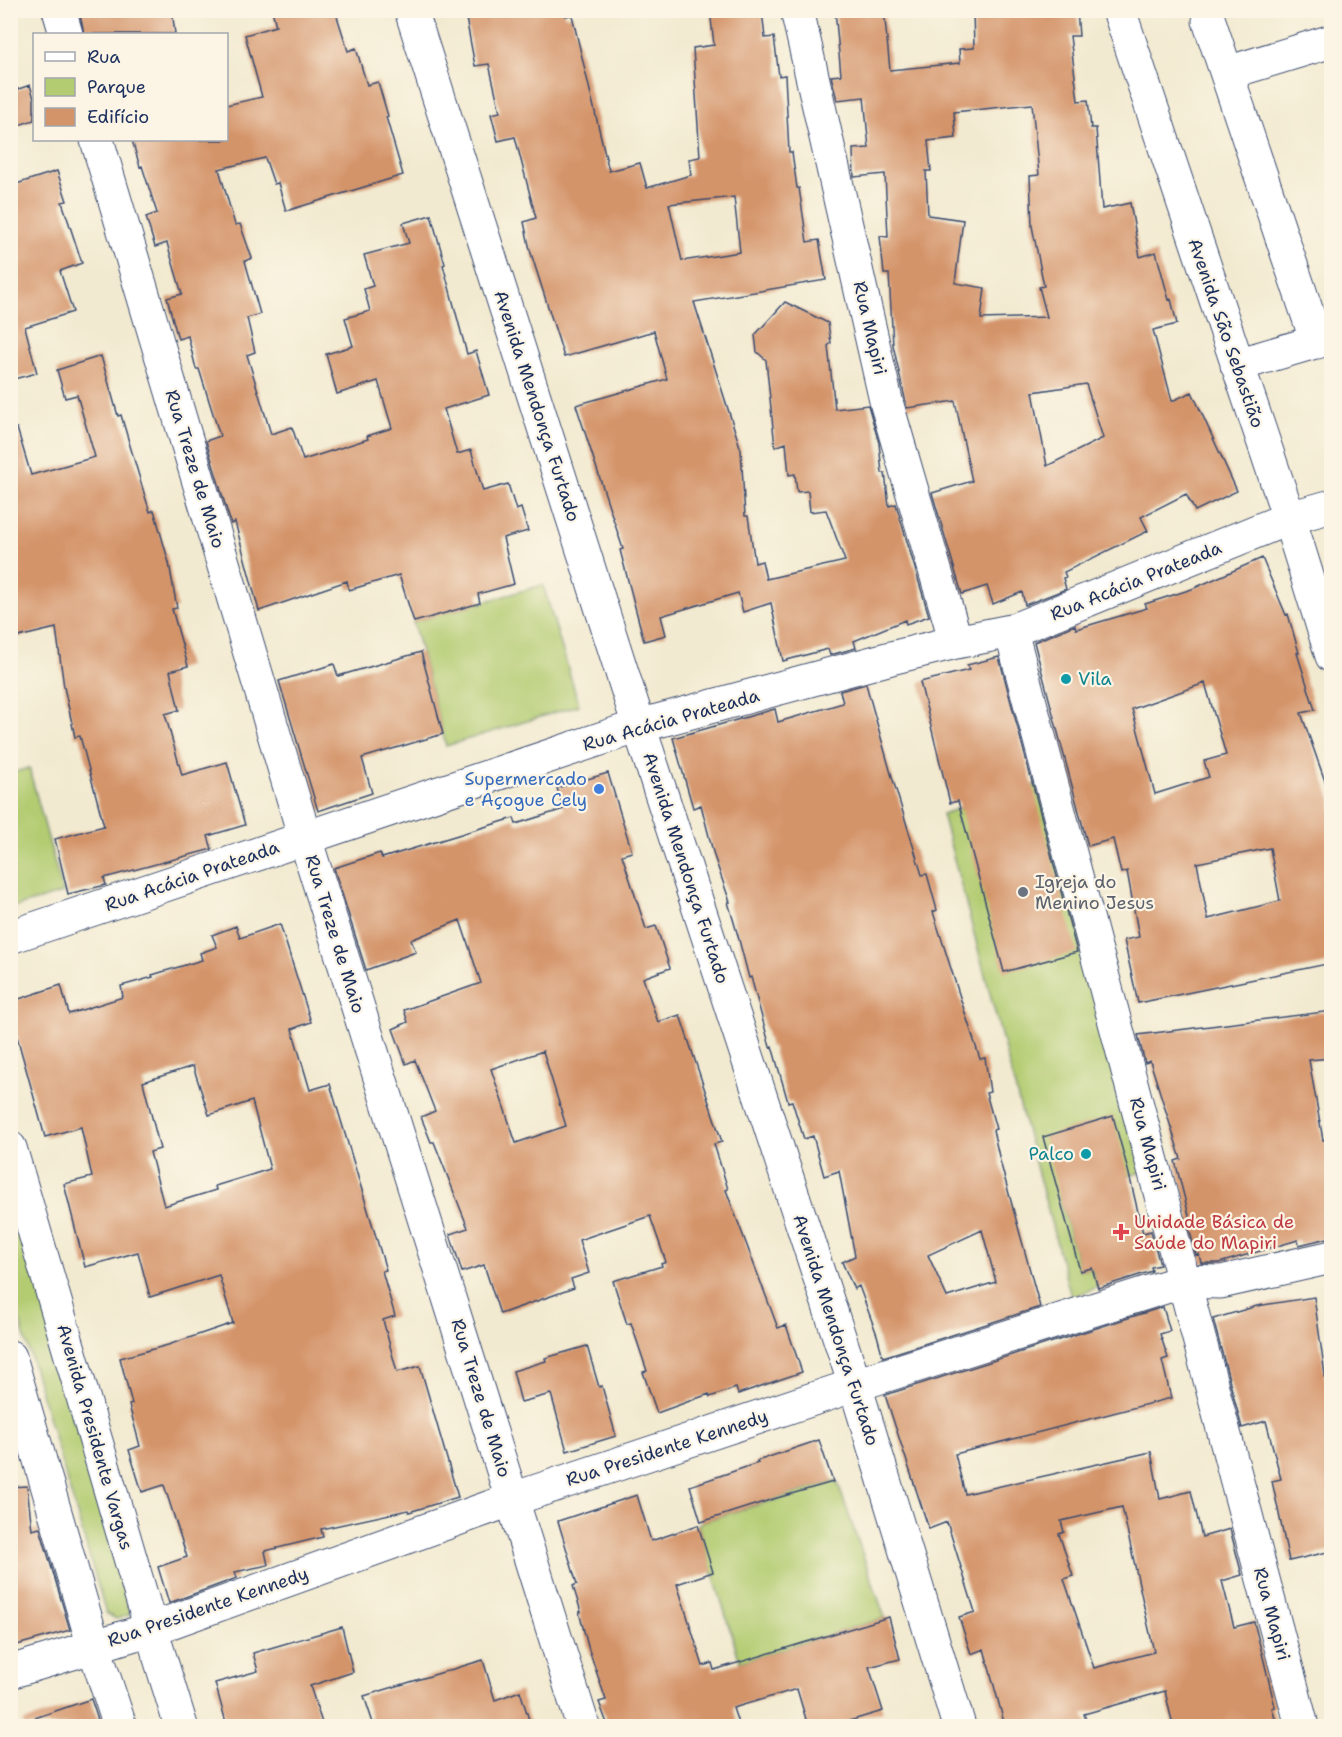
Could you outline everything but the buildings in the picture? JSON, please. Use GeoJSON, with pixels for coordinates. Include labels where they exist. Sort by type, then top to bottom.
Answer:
{"type":"FeatureCollection","features":[{"type":"Feature","properties":{"kind":"street"},"geometry":{"type":"LineString","coordinates":[[59,10],[66,33]]}},
{"type":"Feature","properties":{"kind":"street","name":"Avenida Mendonça Furtado"},"geometry":{"type":"LineString","coordinates":[[411,10],[639,726],[855,1386],[959,1726]]}},
{"type":"Feature","properties":{"kind":"street","name":"Rua Mapiri"},"geometry":{"type":"LineString","coordinates":[[797,10],[887,405],[956,642]]}},
{"type":"Feature","properties":{"kind":"street","name":"Avenida São Sebastião"},"geometry":{"type":"LineString","coordinates":[[1119,10],[1289,518],[1332,656]]}},
{"type":"Feature","properties":{"kind":"street"},"geometry":{"type":"LineString","coordinates":[[1209,21],[1324,339],[1237,365]]}},
{"type":"Feature","properties":{"kind":"street"},"geometry":{"type":"LineString","coordinates":[[1227,74],[1332,41]]}},
{"type":"Feature","properties":{"kind":"street","name":"Rua Treze de Maio"},"geometry":{"type":"LineString","coordinates":[[97,141],[305,838],[583,1726]]}},
{"type":"Feature","properties":{"kind":"street","name":"Rua Acácia Prateada"},"geometry":{"type":"LineString","coordinates":[[10,937],[639,726],[956,642],[1011,632],[1289,518],[1332,506]]}},
{"type":"Feature","properties":{"kind":"street","name":"Rua Mapiri"},"geometry":{"type":"LineString","coordinates":[[1011,632],[1302,1726]]}},
{"type":"Feature","properties":{"kind":"street","name":"Avenida Presidente Vargas"},"geometry":{"type":"LineString","coordinates":[[10,1148],[150,1629],[181,1726]]}},
{"type":"Feature","properties":{"kind":"street","name":"Rua Presidente Kennedy"},"geometry":{"type":"LineString","coordinates":[[10,1672],[150,1629],[513,1499],[1184,1281],[1221,1282],[1332,1257]]}},
{"type":"Feature","properties":{"kind":"street"},"geometry":{"type":"LineString","coordinates":[[10,1357],[94,1647],[120,1726]]}},
{"type":"Feature","properties":{"kind":"green space"},"geometry":{"type":"Polygon","coordinates":[[[543,585],[579,705],[446,746],[413,622],[543,585]]]}},
{"type":"Feature","properties":{"kind":"green space"},"geometry":{"type":"Polygon","coordinates":[[[29,768],[63,893],[11,908],[11,773],[29,768]]]}},
{"type":"Feature","properties":{"kind":"green space"},"geometry":{"type":"Polygon","coordinates":[[[1041,783],[1143,1172],[1059,1196],[1080,1271],[1092,1268],[1098,1287],[1071,1297],[942,814],[1041,783]]]}},
{"type":"Feature","properties":{"kind":"green space"},"geometry":{"type":"Polygon","coordinates":[[[10,1188],[130,1615],[116,1619],[106,1613],[11,1291],[10,1188]]]}},
{"type":"Feature","properties":{"kind":"green space"},"geometry":{"type":"Polygon","coordinates":[[[837,1481],[885,1618],[740,1662],[698,1525],[701,1522],[837,1481]]]}},
{"type":"Feature","properties":{"kind":"place","name":"Vila"},"geometry":{"type":"Point","coordinates":[1066,679]}},
{"type":"Feature","properties":{"kind":"place","name":"Supermercado e Açogue Cely"},"geometry":{"type":"Point","coordinates":[599,789]}},
{"type":"Feature","properties":{"kind":"place","name":"Igreja do Menino Jesus"},"geometry":{"type":"Point","coordinates":[1023,892]}},
{"type":"Feature","properties":{"kind":"place","name":"Palco"},"geometry":{"type":"Point","coordinates":[1086,1154]}},
{"type":"Feature","properties":{"kind":"place","name":"Unidade Básica de Saúde do Mapiri"},"geometry":{"type":"Point","coordinates":[1121,1232]}}]}
